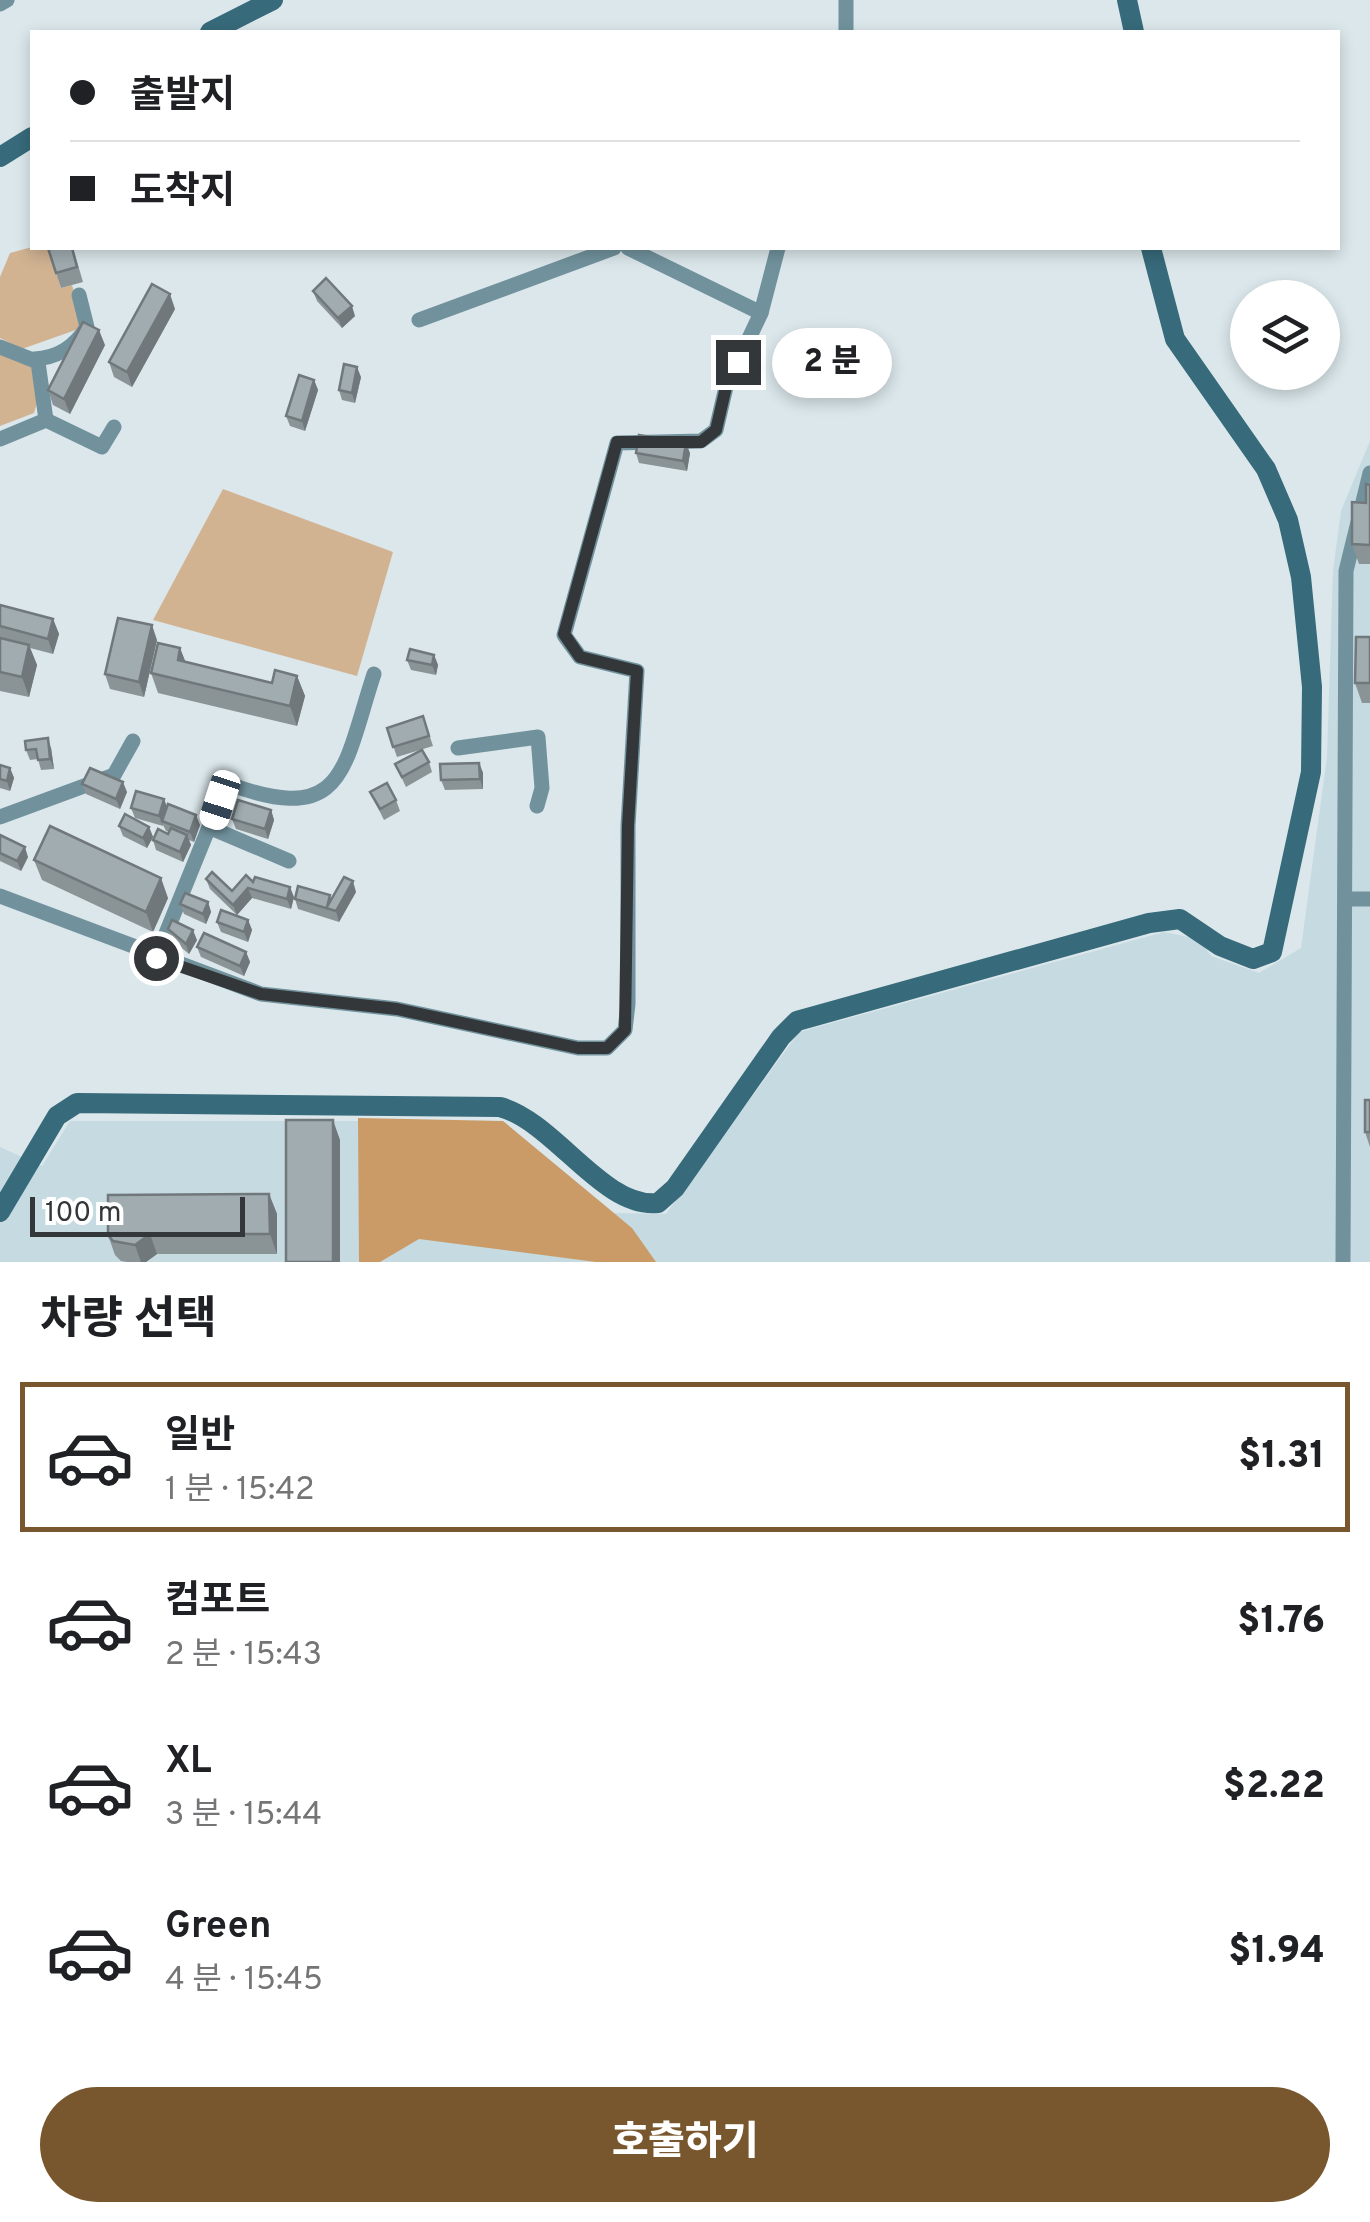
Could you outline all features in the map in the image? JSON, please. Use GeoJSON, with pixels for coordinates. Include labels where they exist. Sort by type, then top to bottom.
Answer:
{"type":"FeatureCollection","features":[{"type":"Feature","properties":{"kind":"street"},"geometry":{"type":"LineString","coordinates":[[0,4],[7,0]]}},
{"type":"Feature","properties":{"kind":"street"},"geometry":{"type":"LineString","coordinates":[[214,30],[271,0]]}},
{"type":"Feature","properties":{"kind":"street"},"geometry":{"type":"LineString","coordinates":[[846,0],[846,30]]}},
{"type":"Feature","properties":{"kind":"street"},"geometry":{"type":"LineString","coordinates":[[1127,0],[1134,30]]}},
{"type":"Feature","properties":{"kind":"street"},"geometry":{"type":"LineString","coordinates":[[0,158],[30,138]]}},
{"type":"Feature","properties":{"kind":"street"},"geometry":{"type":"LineString","coordinates":[[420,320],[609,250]]}},
{"type":"Feature","properties":{"kind":"street"},"geometry":{"type":"LineString","coordinates":[[632,250],[761,313]]}},
{"type":"Feature","properties":{"kind":"street"},"geometry":{"type":"LineString","coordinates":[[0,896],[156,958],[261,994],[397,1009],[578,1048],[607,1048],[625,1030],[628,826],[637,671],[580,657],[564,634],[617,442],[701,442],[716,430],[726,387],[761,313],[777,250]]}},
{"type":"Feature","properties":{"kind":"street"},"geometry":{"type":"LineString","coordinates":[[0,1212],[57,1116],[77,1103],[500,1106],[525,1114],[627,1200],[658,1203],[675,1188],[780,1037],[797,1021],[1164,921],[1180,919],[1220,946],[1253,959],[1272,952],[1312,772],[1312,687],[1301,577],[1288,520],[1266,469],[1174,339],[1152,250]]}},
{"type":"Feature","properties":{"kind":"street"},"geometry":{"type":"LineString","coordinates":[[0,347],[34,359],[64,352],[87,327],[79,295]]}},
{"type":"Feature","properties":{"kind":"street"},"geometry":{"type":"LineString","coordinates":[[34,359],[42,373],[46,420]]}},
{"type":"Feature","properties":{"kind":"street"},"geometry":{"type":"LineString","coordinates":[[0,439],[46,420],[102,447],[114,427]]}},
{"type":"Feature","properties":{"kind":"street"},"geometry":{"type":"LineString","coordinates":[[1343,1262],[1346,571],[1370,472]]}},
{"type":"Feature","properties":{"kind":"street"},"geometry":{"type":"LineString","coordinates":[[229,784],[287,802],[311,799],[336,778],[345,762],[374,674]]}},
{"type":"Feature","properties":{"kind":"street"},"geometry":{"type":"LineString","coordinates":[[458,748],[538,737],[542,788],[536,806]]}},
{"type":"Feature","properties":{"kind":"street"},"geometry":{"type":"LineString","coordinates":[[0,817],[114,774],[133,741]]}},
{"type":"Feature","properties":{"kind":"street"},"geometry":{"type":"LineString","coordinates":[[156,958],[220,800]]}},
{"type":"Feature","properties":{"kind":"street"},"geometry":{"type":"LineString","coordinates":[[211,828],[289,861]]}},
{"type":"Feature","properties":{"kind":"street"},"geometry":{"type":"LineString","coordinates":[[1346,899],[1370,899]]}},
{"type":"Feature","properties":{"kind":"shaded area"},"geometry":{"type":"Polygon","coordinates":[[[30,248],[50,250],[61,288],[72,285],[84,327],[22,349],[0,338],[0,277],[10,253],[30,248]]]}},
{"type":"Feature","properties":{"kind":"shaded area"},"geometry":{"type":"Polygon","coordinates":[[[0,353],[31,363],[37,403],[34,413],[0,426],[0,353]]]}},
{"type":"Feature","properties":{"kind":"shaded area"},"geometry":{"type":"Polygon","coordinates":[[[1370,441],[1370,1262],[0,1262],[0,1147],[42,1166],[70,1121],[503,1121],[614,1213],[666,1214],[799,1032],[1164,932],[1199,939],[1211,956],[1259,973],[1301,948],[1327,757],[1333,571],[1341,511],[1370,441]]]}},
{"type":"Feature","properties":{"kind":"shaded area"},"geometry":{"type":"Polygon","coordinates":[[[223,489],[393,552],[357,676],[153,620],[223,489]]]}},
{"type":"Feature","properties":{"kind":"shaded area"},"geometry":{"type":"Polygon","coordinates":[[[358,1118],[503,1121],[632,1228],[656,1262],[596,1262],[419,1239],[380,1262],[359,1262],[358,1118]]]}},
{"type":"Feature","properties":{"kind":"building"},"geometry":{"type":"Polygon","coordinates":[[[49,250],[73,250],[77,267],[56,273],[49,250]]]}},
{"type":"Feature","properties":{"kind":"building"},"geometry":{"type":"Polygon","coordinates":[[[326,278],[352,306],[338,318],[313,291],[326,278]]]}},
{"type":"Feature","properties":{"kind":"building"},"geometry":{"type":"Polygon","coordinates":[[[152,284],[170,294],[127,372],[109,362],[152,284]]]}},
{"type":"Feature","properties":{"kind":"building"},"geometry":{"type":"Polygon","coordinates":[[[83,322],[99,330],[64,399],[48,390],[83,322]]]}},
{"type":"Feature","properties":{"kind":"building"},"geometry":{"type":"Polygon","coordinates":[[[344,364],[357,367],[352,393],[339,390],[344,364]]]}},
{"type":"Feature","properties":{"kind":"building"},"geometry":{"type":"Polygon","coordinates":[[[299,375],[314,380],[302,421],[286,416],[299,375]]]}},
{"type":"Feature","properties":{"kind":"building"},"geometry":{"type":"Polygon","coordinates":[[[639,435],[686,443],[683,461],[636,453],[639,435]]]}},
{"type":"Feature","properties":{"kind":"building"},"geometry":{"type":"Polygon","coordinates":[[[1366,484],[1370,485],[1370,545],[1352,544],[1352,502],[1366,503],[1366,484]]]}},
{"type":"Feature","properties":{"kind":"building"},"geometry":{"type":"Polygon","coordinates":[[[0,605],[53,619],[48,639],[0,626],[0,605]]]}},
{"type":"Feature","properties":{"kind":"building"},"geometry":{"type":"Polygon","coordinates":[[[118,618],[152,625],[139,682],[105,674],[118,618]]]}},
{"type":"Feature","properties":{"kind":"building"},"geometry":{"type":"Polygon","coordinates":[[[1356,637],[1370,637],[1370,683],[1355,683],[1356,637]]]}},
{"type":"Feature","properties":{"kind":"building"},"geometry":{"type":"Polygon","coordinates":[[[0,638],[29,645],[22,677],[0,672],[0,638]]]}},
{"type":"Feature","properties":{"kind":"building"},"geometry":{"type":"Polygon","coordinates":[[[158,643],[180,648],[178,660],[272,683],[275,670],[297,676],[290,706],[151,673],[158,643]]]}},
{"type":"Feature","properties":{"kind":"building"},"geometry":{"type":"Polygon","coordinates":[[[410,649],[434,655],[432,665],[407,660],[410,649]]]}},
{"type":"Feature","properties":{"kind":"building"},"geometry":{"type":"Polygon","coordinates":[[[423,716],[429,736],[393,747],[387,728],[423,716]]]}},
{"type":"Feature","properties":{"kind":"building"},"geometry":{"type":"Polygon","coordinates":[[[48,738],[50,759],[38,760],[36,749],[26,750],[25,741],[48,738]]]}},
{"type":"Feature","properties":{"kind":"building"},"geometry":{"type":"Polygon","coordinates":[[[422,750],[429,762],[402,777],[395,764],[422,750]]]}},
{"type":"Feature","properties":{"kind":"building"},"geometry":{"type":"Polygon","coordinates":[[[479,763],[480,779],[441,780],[440,764],[479,763]]]}},
{"type":"Feature","properties":{"kind":"building"},"geometry":{"type":"Polygon","coordinates":[[[0,765],[10,768],[7,781],[0,779],[0,765]]]}},
{"type":"Feature","properties":{"kind":"building"},"geometry":{"type":"Polygon","coordinates":[[[90,768],[123,782],[116,799],[82,784],[90,768]]]}},
{"type":"Feature","properties":{"kind":"building"},"geometry":{"type":"Polygon","coordinates":[[[387,783],[396,800],[380,809],[370,792],[387,783]]]}},
{"type":"Feature","properties":{"kind":"building"},"geometry":{"type":"Polygon","coordinates":[[[136,791],[164,799],[159,816],[131,808],[136,791]]]}},
{"type":"Feature","properties":{"kind":"building"},"geometry":{"type":"Polygon","coordinates":[[[238,800],[271,810],[265,829],[232,819],[238,800]]]}},
{"type":"Feature","properties":{"kind":"building"},"geometry":{"type":"Polygon","coordinates":[[[168,804],[196,815],[190,832],[162,821],[168,804]]]}},
{"type":"Feature","properties":{"kind":"building"},"geometry":{"type":"Polygon","coordinates":[[[125,814],[149,827],[143,838],[119,826],[125,814]]]}},
{"type":"Feature","properties":{"kind":"building"},"geometry":{"type":"Polygon","coordinates":[[[50,826],[161,878],[146,912],[34,860],[50,826]]]}},
{"type":"Feature","properties":{"kind":"building"},"geometry":{"type":"Polygon","coordinates":[[[171,828],[187,835],[180,852],[153,840],[158,829],[168,834],[171,828]]]}},
{"type":"Feature","properties":{"kind":"building"},"geometry":{"type":"Polygon","coordinates":[[[0,835],[25,847],[17,861],[0,853],[0,835]]]}},
{"type":"Feature","properties":{"kind":"building"},"geometry":{"type":"Polygon","coordinates":[[[212,872],[232,891],[246,875],[253,882],[255,877],[290,887],[287,899],[248,888],[233,905],[206,879],[212,872]]]}},
{"type":"Feature","properties":{"kind":"building"},"geometry":{"type":"Polygon","coordinates":[[[344,877],[353,881],[336,911],[295,899],[298,886],[330,895],[327,907],[344,877]]]}},
{"type":"Feature","properties":{"kind":"building"},"geometry":{"type":"Polygon","coordinates":[[[185,893],[208,902],[203,914],[180,904],[185,893]]]}},
{"type":"Feature","properties":{"kind":"building"},"geometry":{"type":"Polygon","coordinates":[[[221,910],[248,920],[244,932],[217,922],[221,910]]]}},
{"type":"Feature","properties":{"kind":"building"},"geometry":{"type":"Polygon","coordinates":[[[172,920],[193,930],[186,944],[168,929],[172,920]]]}},
{"type":"Feature","properties":{"kind":"building"},"geometry":{"type":"Polygon","coordinates":[[[204,933],[246,952],[240,966],[197,947],[204,933]]]}},
{"type":"Feature","properties":{"kind":"building"},"geometry":{"type":"Polygon","coordinates":[[[1365,1100],[1370,1100],[1370,1132],[1365,1132],[1365,1100]]]}},
{"type":"Feature","properties":{"kind":"building"},"geometry":{"type":"Polygon","coordinates":[[[286,1120],[333,1120],[333,1262],[286,1262],[286,1120]]]}},
{"type":"Feature","properties":{"kind":"building"},"geometry":{"type":"Polygon","coordinates":[[[269,1194],[270,1234],[150,1234],[135,1245],[113,1241],[108,1235],[108,1195],[269,1194]]]}},
{"type":"Feature","properties":{"kind":"route"},"geometry":{"type":"LineString","coordinates":[[156,958],[261,994],[397,1009],[578,1048],[607,1048],[625,1030],[628,826],[637,671],[580,657],[564,634],[594,538],[617,442],[701,442],[716,430],[726,387],[738,362]]}}]}
